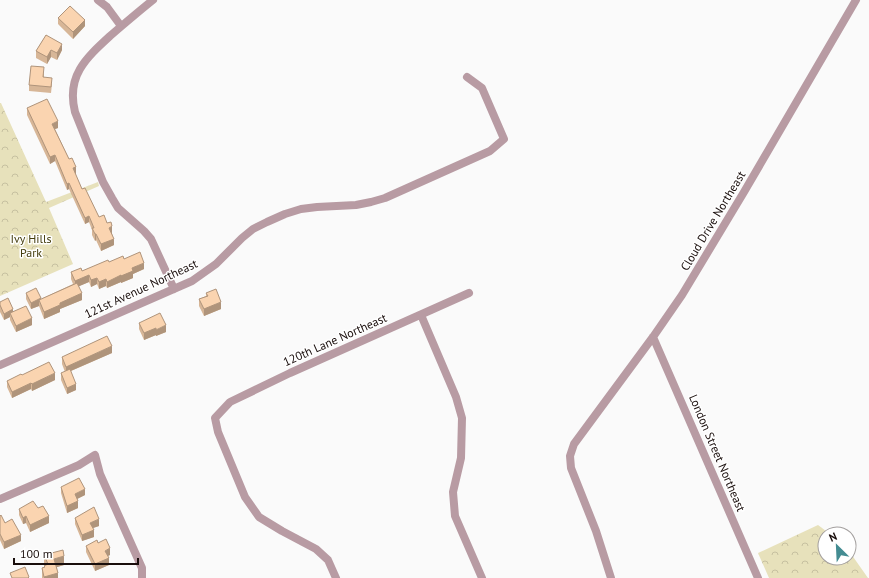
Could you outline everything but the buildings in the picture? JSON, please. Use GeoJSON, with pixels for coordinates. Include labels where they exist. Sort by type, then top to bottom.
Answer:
{"type":"FeatureCollection","features":[{"type":"Feature","properties":{"kind":"street"},"geometry":{"type":"LineString","coordinates":[[98,0],[107,7],[121,26]]}},
{"type":"Feature","properties":{"kind":"street"},"geometry":{"type":"LineString","coordinates":[[153,0],[92,52],[82,64],[75,80],[72,92],[74,108],[103,182],[118,208],[151,239],[174,289]]}},
{"type":"Feature","properties":{"kind":"street","name":"Cloud Drive Northeast"},"geometry":{"type":"LineString","coordinates":[[611,578],[596,531],[570,468],[570,456],[574,444],[682,295],[856,0]]}},
{"type":"Feature","properties":{"kind":"street","name":"121st Avenue Northeast"},"geometry":{"type":"LineString","coordinates":[[0,365],[192,281],[216,264],[242,238],[267,222],[284,214],[317,206],[356,205],[385,198],[490,151],[504,139],[482,88],[467,77]]}},
{"type":"Feature","properties":{"kind":"street","name":"120th Lane Northeast"},"geometry":{"type":"LineString","coordinates":[[336,578],[328,560],[316,549],[259,517],[245,497],[218,432],[215,418],[230,402],[290,373],[469,293]]}},
{"type":"Feature","properties":{"kind":"street"},"geometry":{"type":"LineString","coordinates":[[421,315],[456,397],[462,418],[461,458],[453,492],[455,516],[482,578]]}},
{"type":"Feature","properties":{"kind":"street","name":"London Street Northeast"},"geometry":{"type":"LineString","coordinates":[[653,337],[758,578]]}},
{"type":"Feature","properties":{"kind":"street"},"geometry":{"type":"LineString","coordinates":[[0,499],[79,465],[95,455],[100,474],[142,568],[142,578]]}},
{"type":"Feature","properties":{"kind":"green space","name":"Ivy Hills Park"},"geometry":{"type":"Polygon","coordinates":[[[0,103],[46,202],[98,182],[99,186],[49,208],[73,264],[0,296],[0,103]]]}},
{"type":"Feature","properties":{"kind":"green space"},"geometry":{"type":"Polygon","coordinates":[[[818,525],[819,526],[817,526],[817,566],[857,566],[857,562],[868,578],[769,578],[758,553],[818,525]]]}}]}
